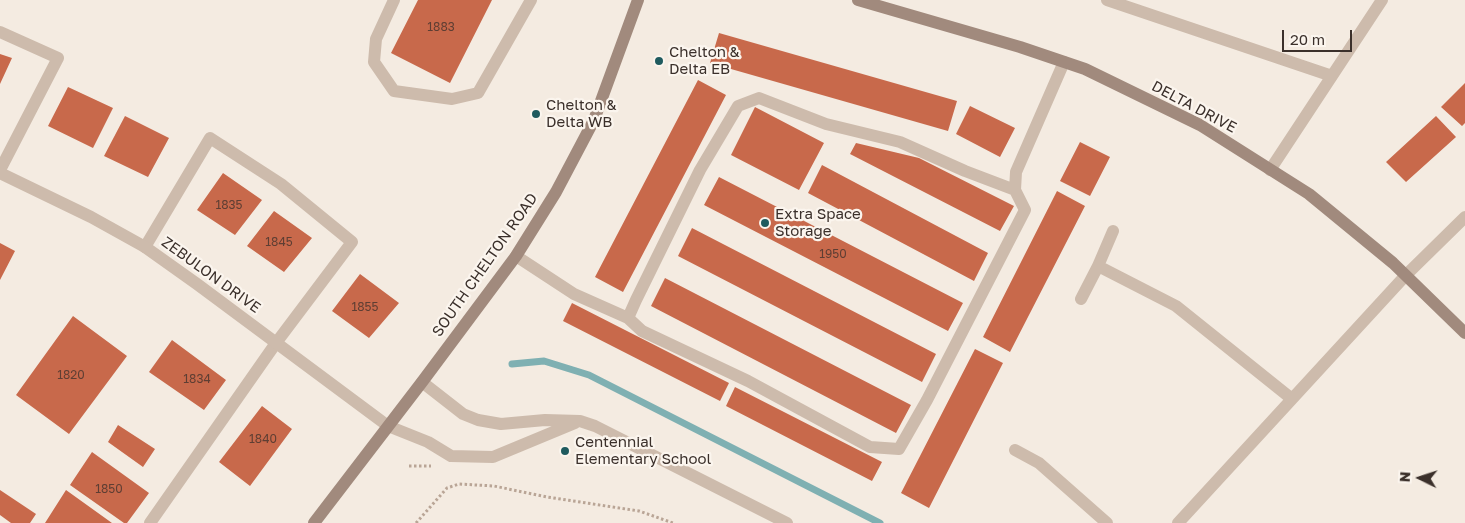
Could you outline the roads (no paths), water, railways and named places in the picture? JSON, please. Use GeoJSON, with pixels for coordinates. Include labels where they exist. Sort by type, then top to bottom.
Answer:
{"type":"FeatureCollection","features":[{"type":"Feature","properties":{"kind":"main road","name":"SOUTH CHELTON ROAD"},"geometry":{"type":"LineString","coordinates":[[314,523],[516,256],[556,192],[594,120],[638,0]]}},
{"type":"Feature","properties":{"kind":"main road","name":"DELTA DRIVE"},"geometry":{"type":"LineString","coordinates":[[858,0],[1020,47],[1064,62],[1085,70],[1200,125],[1309,194],[1406,275],[1465,333]]}},
{"type":"Feature","properties":{"kind":"street"},"geometry":{"type":"LineString","coordinates":[[394,0],[376,39],[374,62],[394,90],[452,99],[478,93],[531,0]]}},
{"type":"Feature","properties":{"kind":"street"},"geometry":{"type":"LineString","coordinates":[[1107,0],[1332,76]]}},
{"type":"Feature","properties":{"kind":"street"},"geometry":{"type":"LineString","coordinates":[[1270,170],[1382,0]]}},
{"type":"Feature","properties":{"kind":"street"},"geometry":{"type":"LineString","coordinates":[[0,32],[58,58],[0,172]]}},
{"type":"Feature","properties":{"kind":"street"},"geometry":{"type":"LineString","coordinates":[[516,256],[574,294],[628,318],[642,331],[748,381],[870,447],[899,449],[928,400],[1025,210],[1015,190],[1016,172],[1064,62]]}},
{"type":"Feature","properties":{"kind":"street"},"geometry":{"type":"LineString","coordinates":[[628,318],[700,170],[738,106],[759,98],[826,124],[900,142],[965,171],[1015,190]]}},
{"type":"Feature","properties":{"kind":"street"},"geometry":{"type":"LineString","coordinates":[[145,247],[210,138],[281,184],[352,242],[276,343],[150,523]]}},
{"type":"Feature","properties":{"kind":"street","name":"ZEBULON DRIVE"},"geometry":{"type":"LineString","coordinates":[[0,172],[91,217],[145,247],[388,426],[428,442],[451,456],[493,457],[580,421]]}},
{"type":"Feature","properties":{"kind":"street"},"geometry":{"type":"LineString","coordinates":[[1178,523],[1406,275],[1465,216]]}},
{"type":"Feature","properties":{"kind":"street"},"geometry":{"type":"LineString","coordinates":[[1081,300],[1113,231]]}},
{"type":"Feature","properties":{"kind":"street"},"geometry":{"type":"LineString","coordinates":[[1098,266],[1176,306],[1292,399]]}},
{"type":"Feature","properties":{"kind":"street"},"geometry":{"type":"LineString","coordinates":[[422,382],[463,414],[478,420],[501,424],[546,420],[580,421],[595,426],[787,523]]}},
{"type":"Feature","properties":{"kind":"street"},"geometry":{"type":"LineString","coordinates":[[1015,450],[1039,463],[1107,523]]}},
{"type":"Feature","properties":{"kind":"waterway"},"geometry":{"type":"LineString","coordinates":[[512,364],[544,361],[589,375],[880,523]]}},
{"type":"Feature","properties":{"kind":"place","name":"Chelton & Delta EB"},"geometry":{"type":"Point","coordinates":[659,61]}},
{"type":"Feature","properties":{"kind":"place","name":"Chelton & Delta WB"},"geometry":{"type":"Point","coordinates":[536,114]}},
{"type":"Feature","properties":{"kind":"place","name":"Extra Space Storage"},"geometry":{"type":"Point","coordinates":[765,223]}},
{"type":"Feature","properties":{"kind":"place","name":"Centennial Elementary School"},"geometry":{"type":"Point","coordinates":[565,451]}}]}
